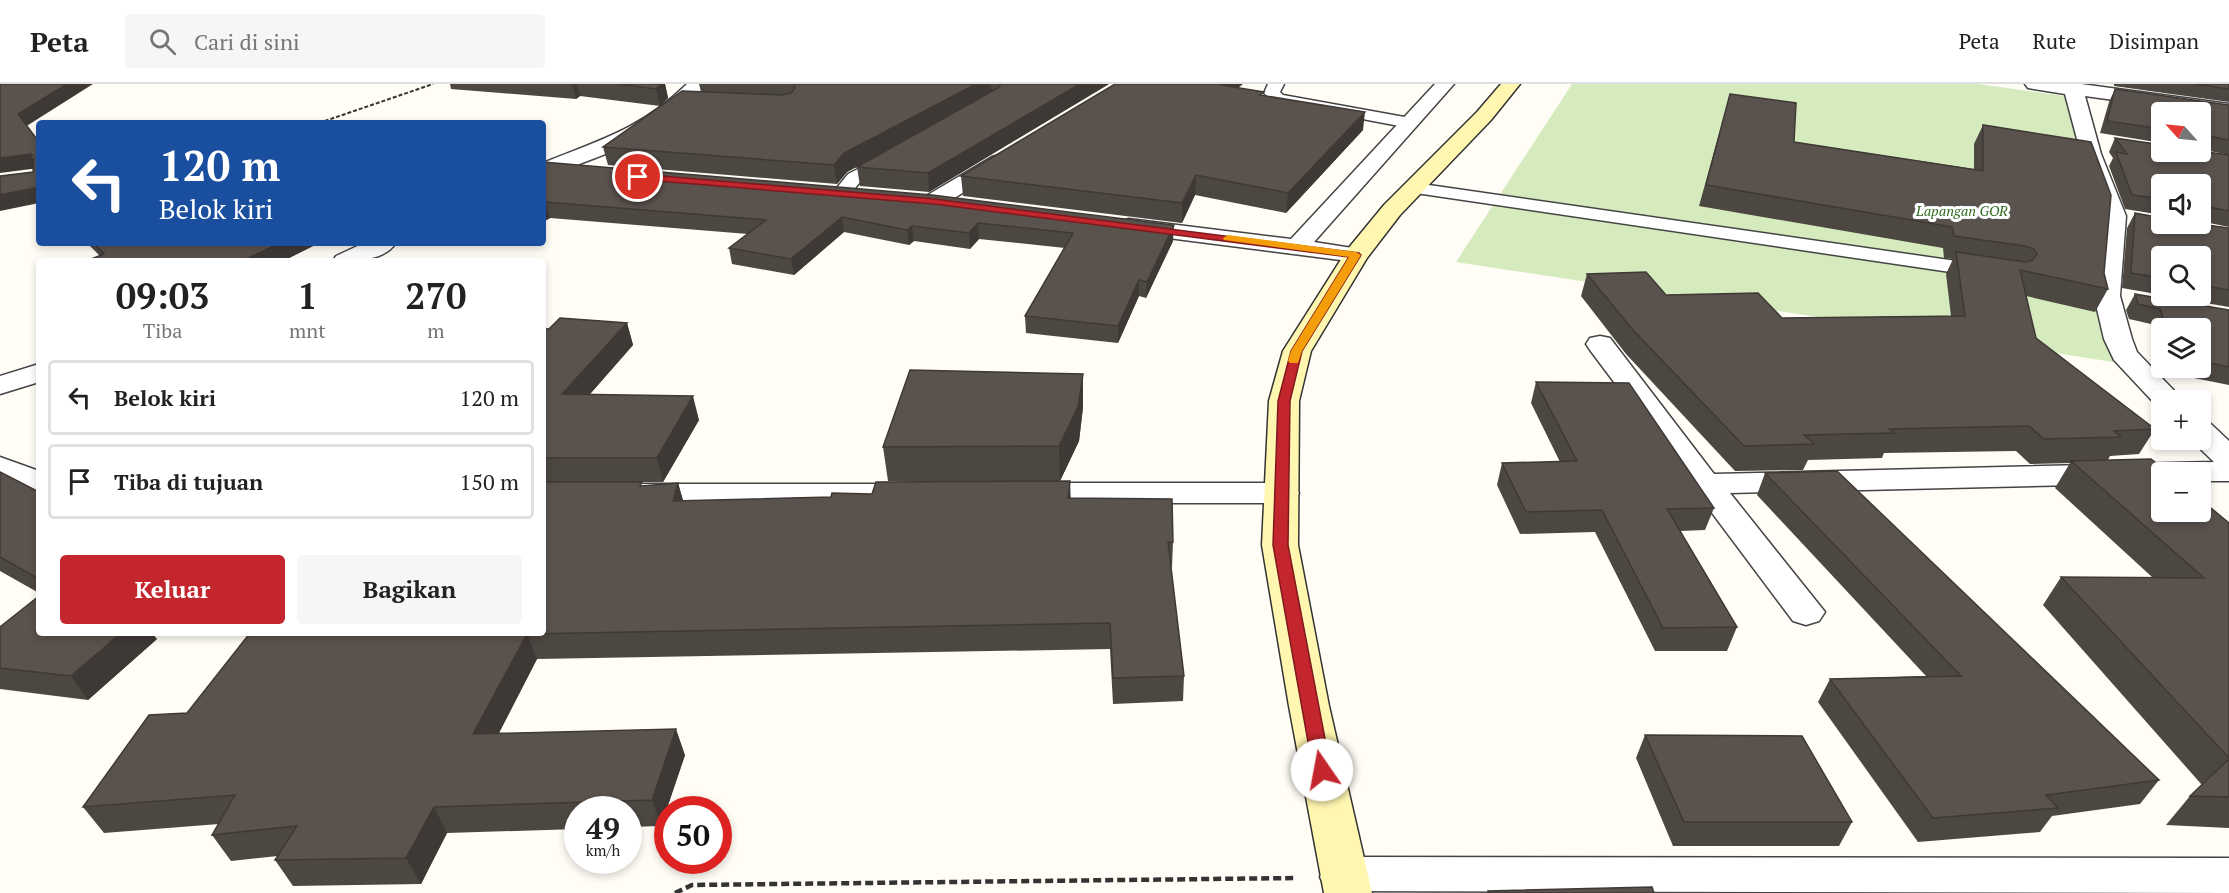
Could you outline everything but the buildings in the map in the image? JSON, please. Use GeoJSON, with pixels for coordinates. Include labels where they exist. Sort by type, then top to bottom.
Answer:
{"type":"FeatureCollection","features":[{"type":"Feature","properties":{"kind":"main road"},"geometry":{"type":"LineString","coordinates":[[1346,885],[1309,706],[1280,545],[1284,401],[1297,351],[1356,255],[1392,210],[1511,84]]}},
{"type":"Feature","properties":{"kind":"street"},"geometry":{"type":"LineString","coordinates":[[1298,247],[1445,84]]}},
{"type":"Feature","properties":{"kind":"street"},"geometry":{"type":"LineString","coordinates":[[2034,84],[2072,87],[2229,110]]}},
{"type":"Feature","properties":{"kind":"street"},"geometry":{"type":"LineString","coordinates":[[2072,87],[2098,142],[2125,218],[2118,298],[2124,354],[2158,390]]}},
{"type":"Feature","properties":{"kind":"street"},"geometry":{"type":"LineString","coordinates":[[546,170],[601,148],[650,125],[682,91],[711,100]]}},
{"type":"Feature","properties":{"kind":"street"},"geometry":{"type":"LineString","coordinates":[[934,201],[1015,152]]}},
{"type":"Feature","properties":{"kind":"street"},"geometry":{"type":"LineString","coordinates":[[546,170],[594,173]]}},
{"type":"Feature","properties":{"kind":"street"},"geometry":{"type":"LineString","coordinates":[[817,192],[864,196]]}},
{"type":"Feature","properties":{"kind":"street"},"geometry":{"type":"LineString","coordinates":[[910,200],[969,206]]}},
{"type":"Feature","properties":{"kind":"street"},"geometry":{"type":"LineString","coordinates":[[1110,223],[1356,255]]}},
{"type":"Feature","properties":{"kind":"street"},"geometry":{"type":"LineString","coordinates":[[352,258],[378,246]]}},
{"type":"Feature","properties":{"kind":"street"},"geometry":{"type":"LineString","coordinates":[[1600,344],[1705,484],[1806,612]]}},
{"type":"Feature","properties":{"kind":"street"},"geometry":{"type":"LineString","coordinates":[[0,385],[36,374]]}},
{"type":"Feature","properties":{"kind":"street"},"geometry":{"type":"LineString","coordinates":[[2211,442],[2229,459]]}},
{"type":"Feature","properties":{"kind":"street"},"geometry":{"type":"LineString","coordinates":[[0,466],[36,481]]}},
{"type":"Feature","properties":{"kind":"street"},"geometry":{"type":"LineString","coordinates":[[2211,471],[2229,471]]}},
{"type":"Feature","properties":{"kind":"street"},"geometry":{"type":"LineString","coordinates":[[1705,484],[2151,473]]}},
{"type":"Feature","properties":{"kind":"street"},"geometry":{"type":"LineString","coordinates":[[996,493],[1282,493]]}},
{"type":"Feature","properties":{"kind":"street"},"geometry":{"type":"LineString","coordinates":[[603,494],[948,494]]}},
{"type":"Feature","properties":{"kind":"street"},"geometry":{"type":"LineString","coordinates":[[1346,885],[2229,878]]}},
{"type":"Feature","properties":{"kind":"lane"},"geometry":{"type":"LineString","coordinates":[[1276,84],[1272,93],[1278,99],[1410,123]]}},
{"type":"Feature","properties":{"kind":"lane"},"geometry":{"type":"LineString","coordinates":[[841,194],[854,178],[903,150]]}},
{"type":"Feature","properties":{"kind":"lane"},"geometry":{"type":"LineString","coordinates":[[1415,188],[2002,274]]}},
{"type":"Feature","properties":{"kind":"path"},"geometry":{"type":"LineString","coordinates":[[328,120],[433,84]]}},
{"type":"Feature","properties":{"kind":"path"},"geometry":{"type":"LineString","coordinates":[[675,893],[692,885],[1346,885]]}},
{"type":"Feature","properties":{"kind":"green space","name":"Lapangan GOR"},"geometry":{"type":"Polygon","coordinates":[[[1572,84],[1978,84],[2071,97],[2120,363],[1456,262],[1572,84]]]}},
{"type":"Feature","properties":{"kind":"slow traffic"},"geometry":{"type":"LineString","coordinates":[[1228,238],[1356,255],[1297,351],[1294,361]]}},
{"type":"Feature","properties":{"kind":"route"},"geometry":{"type":"LineString","coordinates":[[638,177],[934,201],[1356,255],[1297,351],[1284,401],[1280,545],[1322,770]]}}]}
